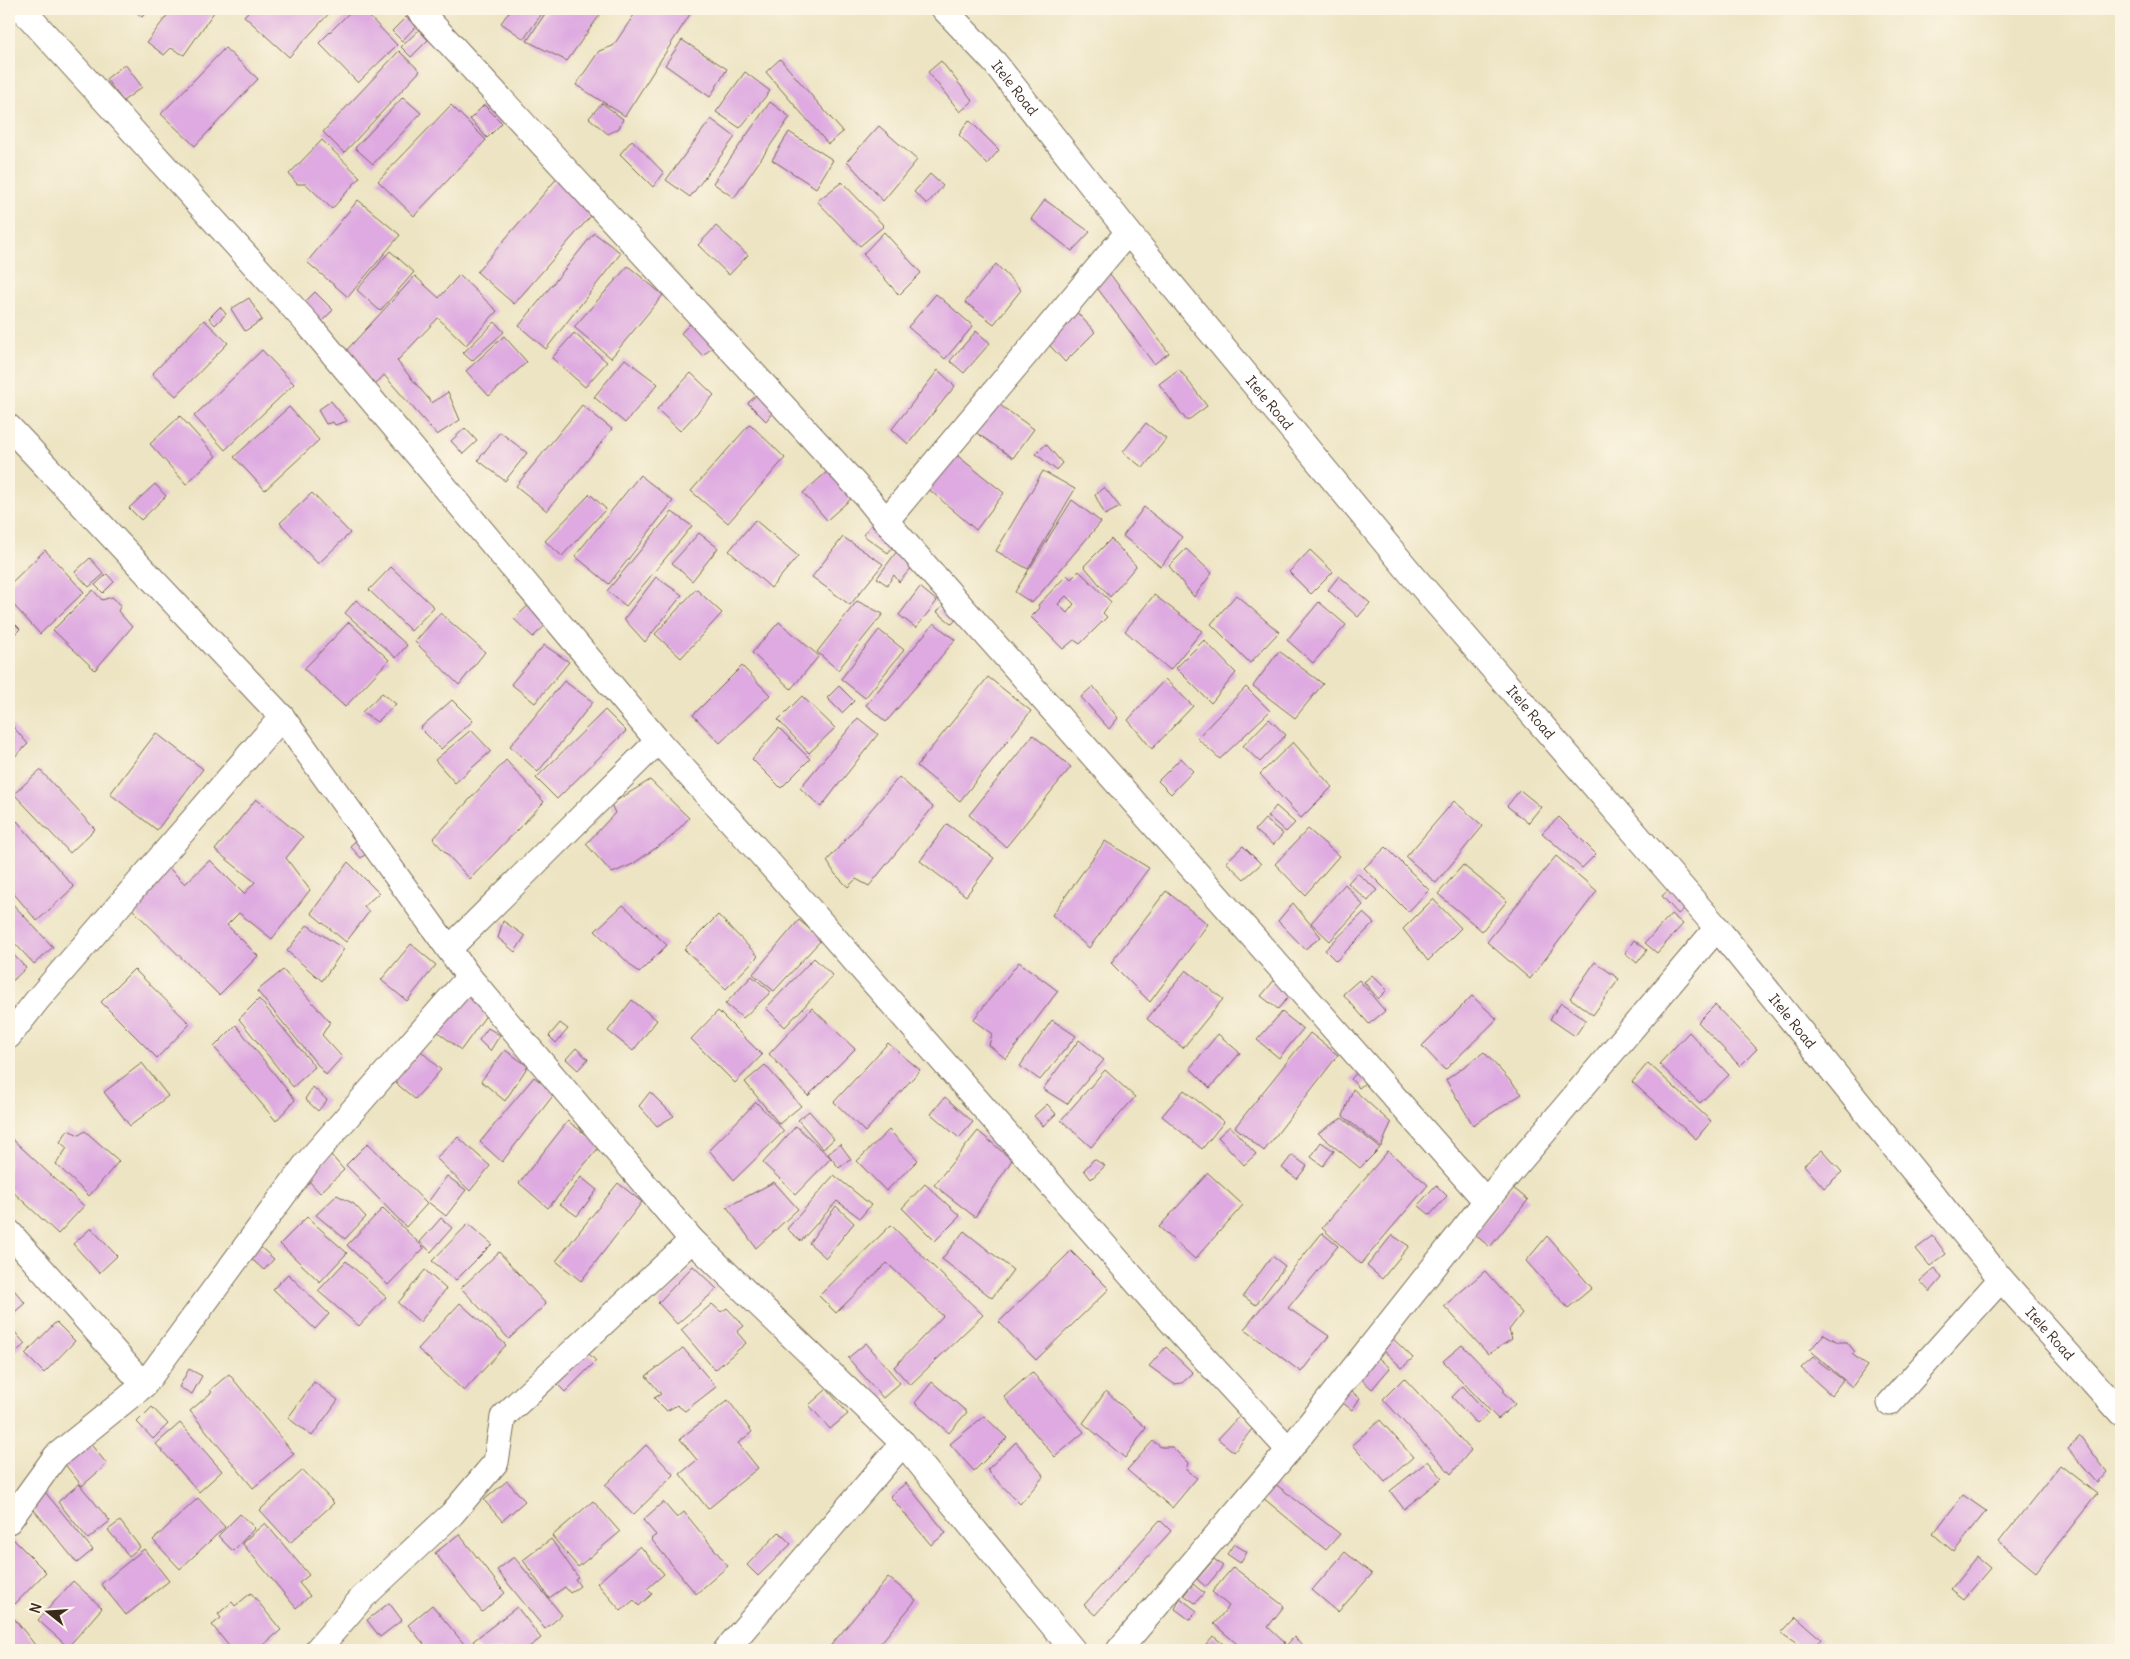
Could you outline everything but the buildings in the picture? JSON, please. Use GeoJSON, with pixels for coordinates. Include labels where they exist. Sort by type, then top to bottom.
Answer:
{"type":"FeatureCollection","features":[{"type":"Feature","properties":{"kind":"street"},"geometry":{"type":"LineString","coordinates":[[22,9],[308,324],[658,741],[762,854],[1183,1335],[1289,1450]]}},
{"type":"Feature","properties":{"kind":"street"},"geometry":{"type":"LineString","coordinates":[[418,9],[865,495],[1486,1201]]}},
{"type":"Feature","properties":{"kind":"street","name":"Itele Road"},"geometry":{"type":"LineString","coordinates":[[944,9],[995,63],[1128,232],[1412,576],[1717,928],[2001,1279],[2121,1413]]}},
{"type":"Feature","properties":{"kind":"street"},"geometry":{"type":"LineString","coordinates":[[886,521],[1128,232]]}},
{"type":"Feature","properties":{"kind":"street"},"geometry":{"type":"LineString","coordinates":[[9,427],[282,717],[469,977],[692,1240],[903,1443],[1073,1650]]}},
{"type":"Feature","properties":{"kind":"street"},"geometry":{"type":"LineString","coordinates":[[9,1036],[38,999],[282,717]]}},
{"type":"Feature","properties":{"kind":"street"},"geometry":{"type":"LineString","coordinates":[[450,949],[658,741]]}},
{"type":"Feature","properties":{"kind":"street"},"geometry":{"type":"LineString","coordinates":[[1119,1650],[1289,1450],[1486,1201],[1717,928]]}},
{"type":"Feature","properties":{"kind":"street"},"geometry":{"type":"LineString","coordinates":[[9,1521],[56,1456],[144,1384],[307,1163],[469,977]]}},
{"type":"Feature","properties":{"kind":"street"},"geometry":{"type":"LineString","coordinates":[[9,1232],[144,1384]]}},
{"type":"Feature","properties":{"kind":"street"},"geometry":{"type":"LineString","coordinates":[[317,1650],[362,1598],[452,1514],[496,1462],[503,1417],[692,1240]]}},
{"type":"Feature","properties":{"kind":"street"},"geometry":{"type":"LineString","coordinates":[[1890,1403],[2001,1279]]}},
{"type":"Feature","properties":{"kind":"street"},"geometry":{"type":"LineString","coordinates":[[726,1650],[903,1443]]}}]}
